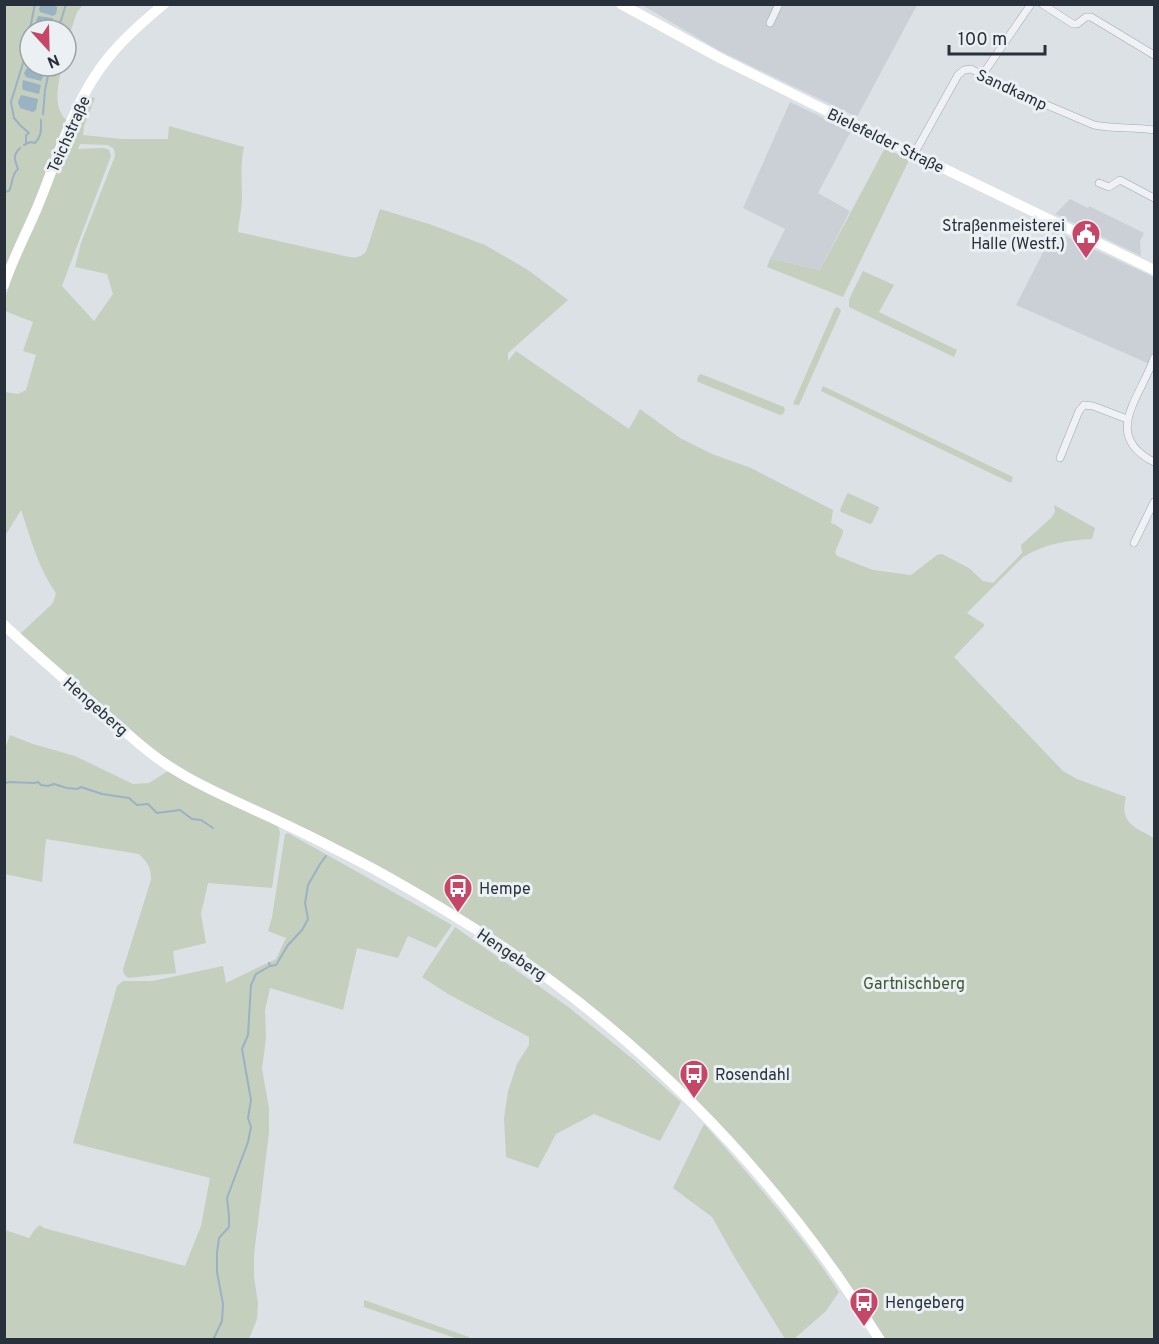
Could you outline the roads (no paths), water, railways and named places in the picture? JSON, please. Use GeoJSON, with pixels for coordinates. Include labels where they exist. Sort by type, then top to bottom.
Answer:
{"type":"FeatureCollection","features":[{"type":"Feature","properties":{"kind":"street","name":"Teichstraße"},"geometry":{"type":"LineString","coordinates":[[4,285],[71,122],[93,79],[108,58],[139,25],[164,4]]}},
{"type":"Feature","properties":{"kind":"street","name":"Bielefelder Straße"},"geometry":{"type":"LineString","coordinates":[[621,4],[720,58],[1155,270]]}},
{"type":"Feature","properties":{"kind":"street"},"geometry":{"type":"LineString","coordinates":[[770,23],[779,4]]}},
{"type":"Feature","properties":{"kind":"street"},"geometry":{"type":"LineString","coordinates":[[983,74],[1031,4]]}},
{"type":"Feature","properties":{"kind":"street"},"geometry":{"type":"LineString","coordinates":[[1042,4],[1073,24],[1090,17],[1155,55]]}},
{"type":"Feature","properties":{"kind":"street","name":"Sandkamp"},"geometry":{"type":"LineString","coordinates":[[914,154],[958,75],[963,70],[971,69],[1016,92],[1094,125],[1155,130]]}},
{"type":"Feature","properties":{"kind":"street"},"geometry":{"type":"LineString","coordinates":[[1099,183],[1109,187],[1120,180],[1155,198]]}},
{"type":"Feature","properties":{"kind":"street"},"geometry":{"type":"LineString","coordinates":[[1155,358],[1127,419],[1128,436],[1132,444],[1144,457],[1155,462]]}},
{"type":"Feature","properties":{"kind":"street"},"geometry":{"type":"LineString","coordinates":[[1060,458],[1079,411],[1084,405],[1093,406],[1127,419]]}},
{"type":"Feature","properties":{"kind":"street"},"geometry":{"type":"LineString","coordinates":[[1134,543],[1155,502]]}},
{"type":"Feature","properties":{"kind":"street","name":"Hengeberg"},"geometry":{"type":"LineString","coordinates":[[4,625],[163,762],[213,790],[338,850],[425,898],[505,948],[606,1024],[688,1099],[763,1179],[817,1247],[880,1340]]}},
{"type":"Feature","properties":{"kind":"water"},"geometry":{"type":"Polygon","coordinates":[[[50,4],[57,7],[56,14],[53,16],[40,12],[40,5],[50,4]]]}},
{"type":"Feature","properties":{"kind":"water"},"geometry":{"type":"Polygon","coordinates":[[[23,80],[41,85],[39,94],[23,90],[23,80]]]}},
{"type":"Feature","properties":{"kind":"water"},"geometry":{"type":"Polygon","coordinates":[[[21,95],[38,99],[36,110],[33,112],[20,108],[18,102],[21,95]]]}},
{"type":"Feature","properties":{"kind":"waterway"},"geometry":{"type":"LineString","coordinates":[[24,145],[26,135],[29,133],[14,118],[11,102],[23,63],[35,4]]}},
{"type":"Feature","properties":{"kind":"waterway"},"geometry":{"type":"LineString","coordinates":[[62,18],[66,4]]}},
{"type":"Feature","properties":{"kind":"waterway"},"geometry":{"type":"LineString","coordinates":[[43,114],[48,78]]}},
{"type":"Feature","properties":{"kind":"waterway"},"geometry":{"type":"LineString","coordinates":[[26,144],[35,143],[39,138],[41,120]]}},
{"type":"Feature","properties":{"kind":"waterway"},"geometry":{"type":"LineString","coordinates":[[4,192],[9,191],[14,174],[18,169],[15,156],[20,148]]}},
{"type":"Feature","properties":{"kind":"waterway"},"geometry":{"type":"LineString","coordinates":[[4,784],[38,782],[48,786],[54,784],[67,788],[81,787],[102,794],[129,798],[137,805],[148,804],[157,813],[180,810],[192,819],[201,820],[213,828]]}},
{"type":"Feature","properties":{"kind":"waterway"},"geometry":{"type":"LineString","coordinates":[[270,966],[276,965],[308,919],[305,903],[308,885],[326,856]]}},
{"type":"Feature","properties":{"kind":"waterway"},"geometry":{"type":"LineString","coordinates":[[213,1340],[222,1321],[223,1304],[217,1272],[219,1238],[229,1227],[227,1198],[248,1142],[251,1127],[248,1118],[251,1100],[242,1049],[248,1035],[251,985],[256,974],[270,966],[269,963]]}},
{"type":"Feature","properties":{"kind":"place","name":"Straßenmeisterei Halle (Westf.)"},"geometry":{"type":"Point","coordinates":[1086,260]}},
{"type":"Feature","properties":{"kind":"place","name":"Hempe"},"geometry":{"type":"Point","coordinates":[458,914]}},
{"type":"Feature","properties":{"kind":"place","name":"Rosendahl"},"geometry":{"type":"Point","coordinates":[694,1100]}},
{"type":"Feature","properties":{"kind":"place","name":"Hengeberg"},"geometry":{"type":"Point","coordinates":[864,1328]}},
{"type":"Feature","properties":{"kind":"park label","name":"Gartnischberg"},"geometry":{"type":"Point","coordinates":[914,983]}}]}
